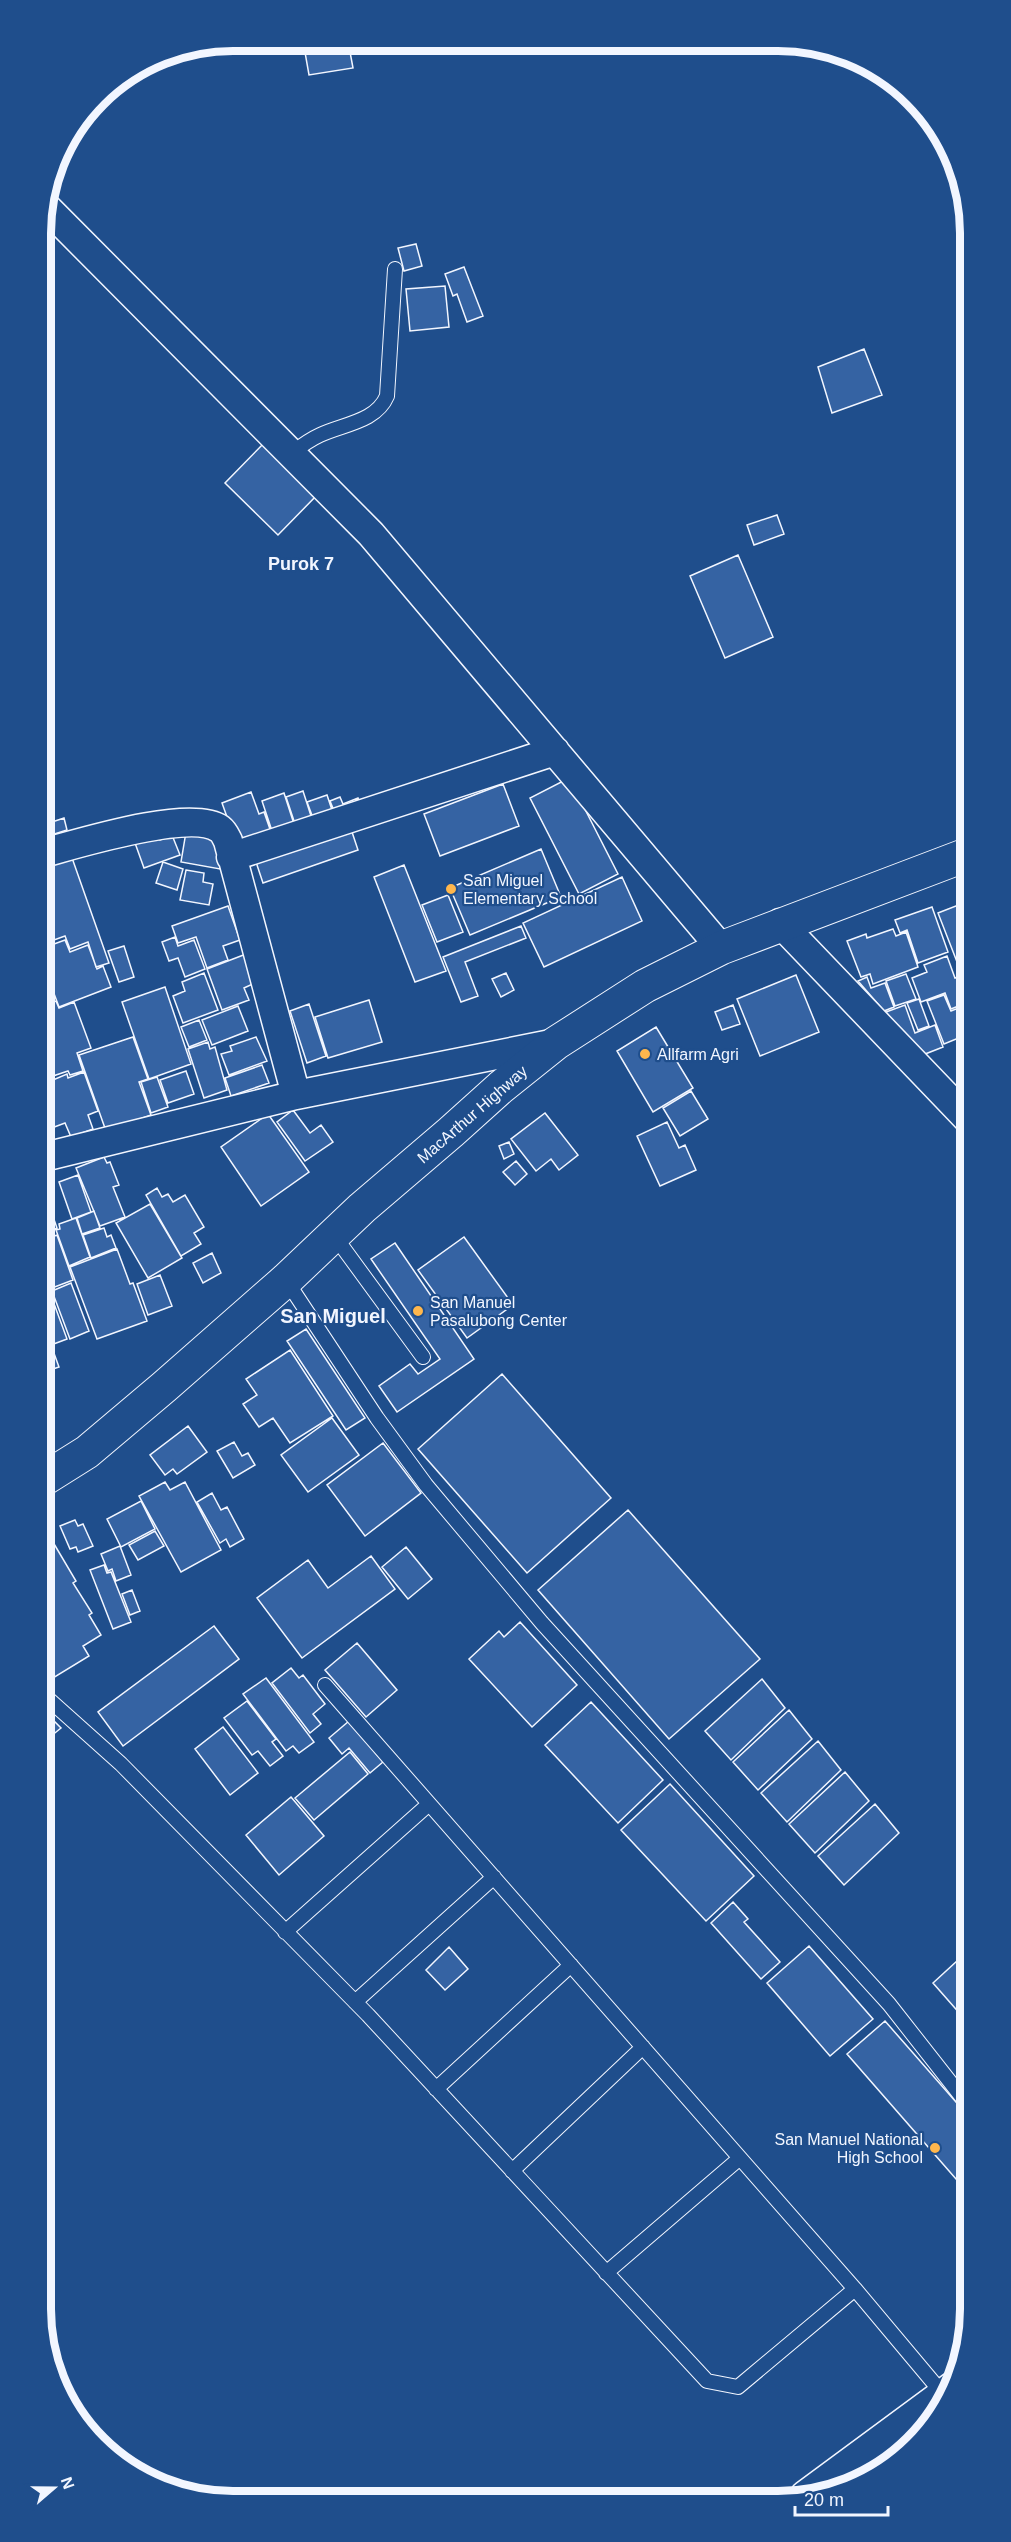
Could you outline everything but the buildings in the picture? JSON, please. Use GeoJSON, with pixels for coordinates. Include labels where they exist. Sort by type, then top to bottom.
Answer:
{"type":"FeatureCollection","features":[{"type":"Feature","properties":{"kind":"highway","name":"MacArthur Highway"},"geometry":{"type":"LineString","coordinates":[[51,1475],[87,1452],[286,1280],[333,1234],[501,1087],[556,1043],[645,986],[721,948],[780,923],[960,857]]}},
{"type":"Feature","properties":{"kind":"street"},"geometry":{"type":"LineString","coordinates":[[52,213],[371,534],[721,948]]}},
{"type":"Feature","properties":{"kind":"street"},"geometry":{"type":"LineString","coordinates":[[231,857],[555,751]]}},
{"type":"Feature","properties":{"kind":"street"},"geometry":{"type":"LineString","coordinates":[[51,851],[133,829],[199,824],[219,828],[225,834],[296,1095]]}},
{"type":"Feature","properties":{"kind":"street"},"geometry":{"type":"LineString","coordinates":[[780,923],[960,1111]]}},
{"type":"Feature","properties":{"kind":"street"},"geometry":{"type":"LineString","coordinates":[[51,1155],[296,1095],[556,1043]]}},
{"type":"Feature","properties":{"kind":"street"},"geometry":{"type":"LineString","coordinates":[[817,2486],[935,2399]]}},
{"type":"Feature","properties":{"kind":"lane"},"geometry":{"type":"LineString","coordinates":[[292,453],[320,435],[369,416],[384,404],[387,396],[395,269]]}},
{"type":"Feature","properties":{"kind":"lane"},"geometry":{"type":"LineString","coordinates":[[333,1234],[423,1357]]}},
{"type":"Feature","properties":{"kind":"lane"},"geometry":{"type":"LineString","coordinates":[[286,1280],[377,1418],[426,1485],[542,1623],[889,2004],[960,2095]]}},
{"type":"Feature","properties":{"kind":"lane"},"geometry":{"type":"LineString","coordinates":[[325,1685],[855,2289],[943,2385]]}},
{"type":"Feature","properties":{"kind":"lane"},"geometry":{"type":"LineString","coordinates":[[51,1700],[121,1764],[355,2002],[707,2381],[738,2387],[855,2289]]}},
{"type":"Feature","properties":{"kind":"lane"},"geometry":{"type":"LineString","coordinates":[[285,1932],[429,1803]]}},
{"type":"Feature","properties":{"kind":"lane"},"geometry":{"type":"LineString","coordinates":[[355,2002],[494,1877]]}},
{"type":"Feature","properties":{"kind":"lane"},"geometry":{"type":"LineString","coordinates":[[436,2090],[571,1965]]}},
{"type":"Feature","properties":{"kind":"lane"},"geometry":{"type":"LineString","coordinates":[[512,2171],[643,2047]]}},
{"type":"Feature","properties":{"kind":"lane"},"geometry":{"type":"LineString","coordinates":[[606,2273],[740,2158]]}},
{"type":"Feature","properties":{"kind":"place","name":"San Miguel Elementary School"},"geometry":{"type":"Point","coordinates":[451,889]}},
{"type":"Feature","properties":{"kind":"place","name":"Allfarm Agri"},"geometry":{"type":"Point","coordinates":[645,1054]}},
{"type":"Feature","properties":{"kind":"place","name":"San Manuel Pasalubong Center"},"geometry":{"type":"Point","coordinates":[418,1311]}},
{"type":"Feature","properties":{"kind":"place","name":"San Manuel National High School"},"geometry":{"type":"Point","coordinates":[935,2148]}},
{"type":"Feature","properties":{"kind":"district","name":"Purok 7"},"geometry":{"type":"Point","coordinates":[301,564]}},
{"type":"Feature","properties":{"kind":"district","name":"San Miguel"},"geometry":{"type":"Point","coordinates":[333,1316]}}]}
